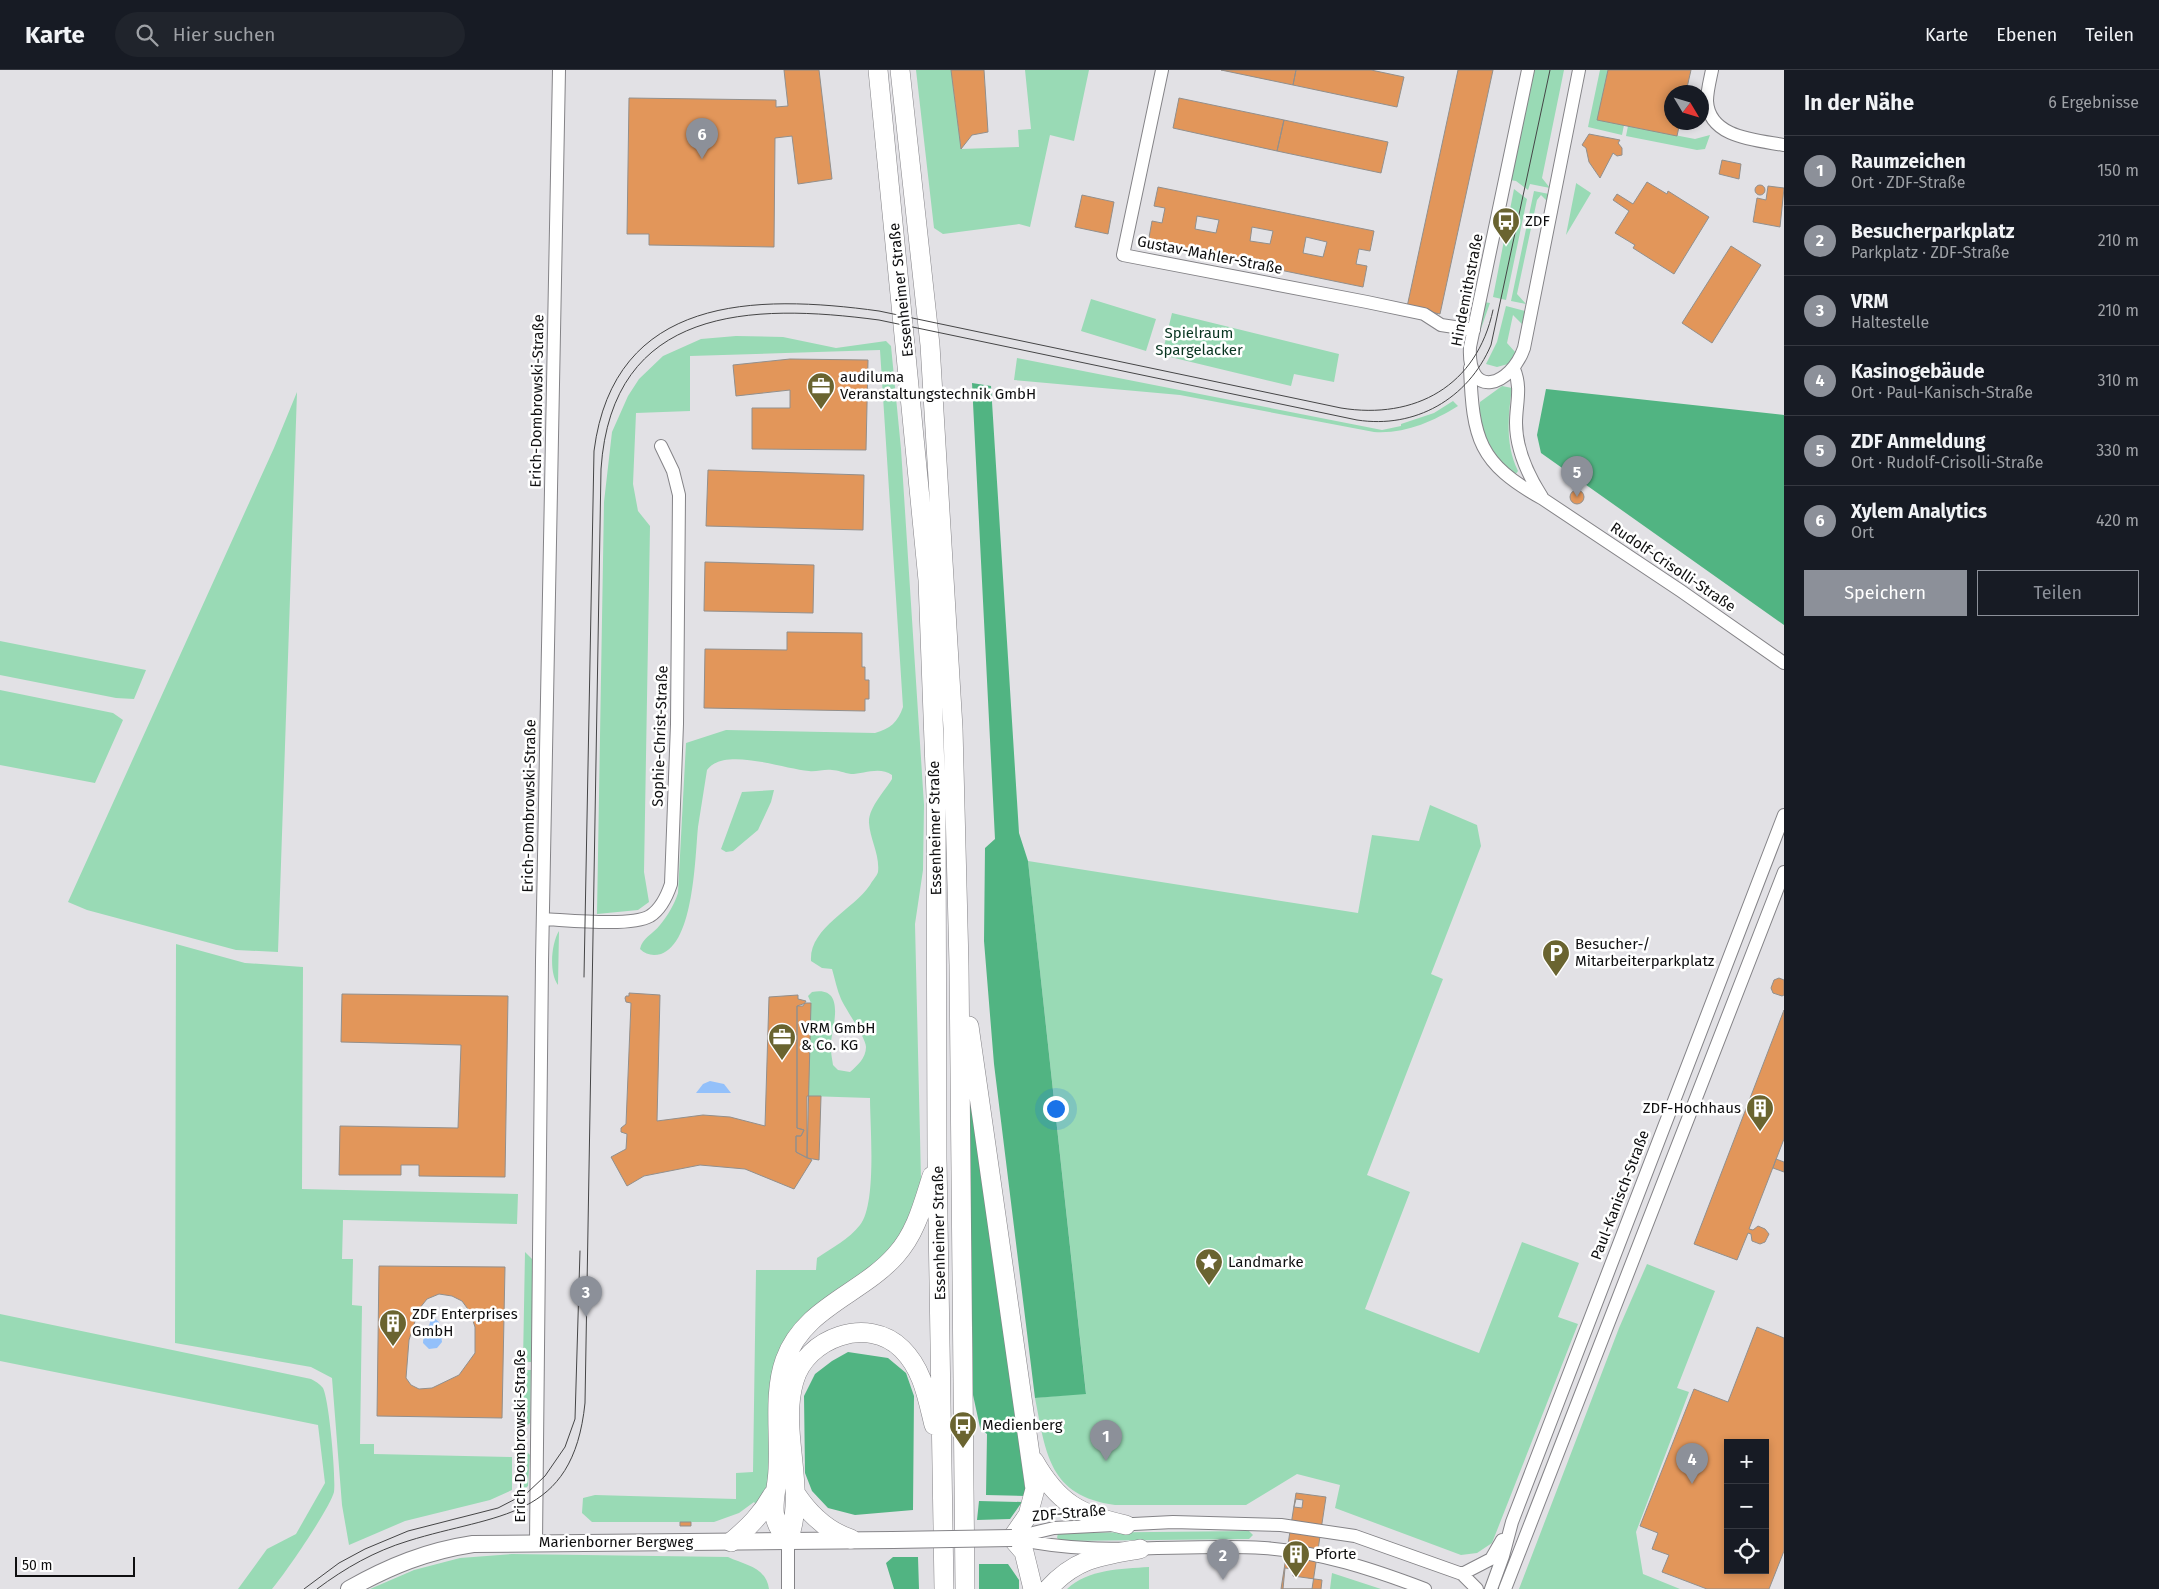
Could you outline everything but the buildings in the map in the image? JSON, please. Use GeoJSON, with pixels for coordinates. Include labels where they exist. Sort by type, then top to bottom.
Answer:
{"type":"FeatureCollection","features":[{"type":"Feature","properties":{"kind":"main road","name":"Essenheimer Straße"},"geometry":{"type":"LineString","coordinates":[[878,70],[928,580],[936,796],[937,1158],[944,1589]]}},
{"type":"Feature","properties":{"kind":"main road","name":"Essenheimer Straße"},"geometry":{"type":"LineString","coordinates":[[900,70],[930,345],[954,728],[959,965],[965,1589]]}},
{"type":"Feature","properties":{"kind":"main road"},"geometry":{"type":"LineString","coordinates":[[959,965],[990,1161],[1030,1455],[1034,1498],[1028,1515],[1012,1538],[1024,1552],[1029,1564],[1033,1589]]}},
{"type":"Feature","properties":{"kind":"main road"},"geometry":{"type":"LineString","coordinates":[[788,1540],[775,1522],[773,1511],[778,1472],[780,1380],[785,1360],[793,1343],[805,1326],[819,1313],[874,1274],[896,1255],[914,1230],[937,1158]]}},
{"type":"Feature","properties":{"kind":"main road"},"geometry":{"type":"LineString","coordinates":[[788,1540],[794,1521],[796,1494],[791,1459],[791,1400],[794,1381],[800,1366],[823,1343],[838,1336],[853,1333],[883,1338],[900,1347],[911,1360],[926,1389],[942,1456]]}},
{"type":"Feature","properties":{"kind":"main road"},"geometry":{"type":"LineString","coordinates":[[1030,1455],[1052,1488],[1072,1507],[1092,1517],[1126,1525]]}},
{"type":"Feature","properties":{"kind":"main road"},"geometry":{"type":"LineString","coordinates":[[731,1542],[764,1510],[775,1490]]}},
{"type":"Feature","properties":{"kind":"main road"},"geometry":{"type":"LineString","coordinates":[[796,1494],[822,1524],[838,1535],[851,1539]]}},
{"type":"Feature","properties":{"kind":"main road"},"geometry":{"type":"LineString","coordinates":[[1048,1589],[1075,1566],[1091,1557],[1140,1549]]}},
{"type":"Feature","properties":{"kind":"street","name":"Erich-Dombrowski-Straße"},"geometry":{"type":"LineString","coordinates":[[536,1542],[543,919],[559,70]]}},
{"type":"Feature","properties":{"kind":"street","name":"Gustav-Mahler-Straße"},"geometry":{"type":"LineString","coordinates":[[1162,70],[1123,255],[1424,314],[1441,325],[1474,330]]}},
{"type":"Feature","properties":{"kind":"street","name":"Hindemithstraße"},"geometry":{"type":"LineString","coordinates":[[1514,369],[1500,380],[1489,384],[1478,378],[1470,363],[1474,330],[1528,70]]}},
{"type":"Feature","properties":{"kind":"street"},"geometry":{"type":"LineString","coordinates":[[1514,369],[1524,348],[1579,70]]}},
{"type":"Feature","properties":{"kind":"street"},"geometry":{"type":"LineString","coordinates":[[1712,70],[1707,99],[1708,109],[1722,128],[1735,135],[1784,145]]}},
{"type":"Feature","properties":{"kind":"street","name":"Rudolf-Crisolli-Straße"},"geometry":{"type":"LineString","coordinates":[[1470,363],[1473,418],[1476,431],[1484,449],[1496,467],[1509,478],[1681,591],[1784,663]]}},
{"type":"Feature","properties":{"kind":"street","name":"Rudolf-Crisolli-Straße"},"geometry":{"type":"LineString","coordinates":[[1514,369],[1518,390],[1516,421],[1518,446],[1528,471],[1543,499]]}},
{"type":"Feature","properties":{"kind":"street","name":"Sophie-Christ-Straße"},"geometry":{"type":"LineString","coordinates":[[543,919],[636,921],[656,911],[665,899],[671,884],[677,724],[678,495],[673,471],[661,446]]}},
{"type":"Feature","properties":{"kind":"street","name":"Paul-Kanisch-Straße"},"geometry":{"type":"LineString","coordinates":[[1491,1589],[1503,1556],[1512,1522],[1784,815]]}},
{"type":"Feature","properties":{"kind":"street"},"geometry":{"type":"LineString","coordinates":[[1505,1589],[1784,872]]}},
{"type":"Feature","properties":{"kind":"street","name":"ZDF-Straße"},"geometry":{"type":"LineString","coordinates":[[1012,1538],[1054,1528],[1173,1522],[1281,1525],[1356,1536],[1462,1574],[1477,1589]]}},
{"type":"Feature","properties":{"kind":"street"},"geometry":{"type":"LineString","coordinates":[[1462,1574],[1491,1559],[1512,1522]]}},
{"type":"Feature","properties":{"kind":"street","name":"Marienborner Bergweg"},"geometry":{"type":"LineString","coordinates":[[349,1589],[397,1564],[430,1551],[473,1544],[1012,1538]]}},
{"type":"Feature","properties":{"kind":"street","name":"ZDF-Straße"},"geometry":{"type":"LineString","coordinates":[[1012,1538],[1053,1546],[1140,1549],[1262,1548],[1300,1552],[1359,1565],[1425,1589]]}},
{"type":"Feature","properties":{"kind":"street"},"geometry":{"type":"LineString","coordinates":[[788,1540],[788,1589]]}},
{"type":"Feature","properties":{"kind":"green space"},"geometry":{"type":"Polygon","coordinates":[[[916,70],[951,70],[961,149],[1019,147],[1018,130],[1031,129],[1025,70],[1089,70],[1074,141],[1050,135],[1030,227],[1019,224],[943,234],[934,228],[916,70]]]}},
{"type":"Feature","properties":{"kind":"green space"},"geometry":{"type":"Polygon","coordinates":[[[1532,70],[1564,70],[1542,178],[1550,188],[1530,184],[1528,190],[1516,181],[1510,180],[1532,70]]]}},
{"type":"Feature","properties":{"kind":"green space"},"geometry":{"type":"Polygon","coordinates":[[[1600,70],[1608,70],[1598,120],[1624,125],[1622,135],[1588,127],[1600,70]]]}},
{"type":"Feature","properties":{"kind":"green space"},"geometry":{"type":"Polygon","coordinates":[[[1628,126],[1695,139],[1710,135],[1705,149],[1697,150],[1626,136],[1628,126]]]}},
{"type":"Feature","properties":{"kind":"green space"},"geometry":{"type":"Polygon","coordinates":[[[1576,184],[1591,193],[1566,235],[1576,184]]]}},
{"type":"Feature","properties":{"kind":"green space"},"geometry":{"type":"Polygon","coordinates":[[[1514,189],[1527,199],[1506,300],[1493,297],[1514,189]]]}},
{"type":"Feature","properties":{"kind":"green space"},"geometry":{"type":"Polygon","coordinates":[[[1534,191],[1549,194],[1547,201],[1541,195],[1537,200],[1517,294],[1526,304],[1511,301],[1534,191]]]}},
{"type":"Feature","properties":{"kind":"green space"},"geometry":{"type":"Polygon","coordinates":[[[1091,299],[1156,319],[1146,351],[1081,331],[1091,299]]]}},
{"type":"Feature","properties":{"kind":"green space"},"geometry":{"type":"Polygon","coordinates":[[[1484,302],[1490,303],[1476,343],[1484,302]]]}},
{"type":"Feature","properties":{"kind":"green space"},"geometry":{"type":"Polygon","coordinates":[[[1506,306],[1525,311],[1522,324],[1513,315],[1507,343],[1516,353],[1508,364],[1497,367],[1486,364],[1497,342],[1506,306]]]}},
{"type":"Feature","properties":{"kind":"green space","name":"Spielraum Spargelacker"},"geometry":{"type":"Polygon","coordinates":[[[1172,313],[1339,354],[1334,382],[1294,374],[1291,386],[1162,355],[1172,313]]]}},
{"type":"Feature","properties":{"kind":"green space"},"geometry":{"type":"Polygon","coordinates":[[[736,336],[783,337],[836,348],[886,341],[891,346],[901,449],[924,805],[923,870],[915,924],[921,1179],[911,1220],[887,1255],[806,1318],[773,1476],[758,1507],[754,1502],[739,1513],[714,1522],[592,1522],[582,1513],[583,1498],[595,1495],[736,1499],[736,1473],[753,1472],[756,1270],[816,1270],[817,1258],[846,1239],[860,1225],[869,1200],[871,1183],[870,1098],[807,1096],[811,1003],[808,996],[812,992],[823,991],[830,994],[835,1008],[831,1045],[833,1065],[838,1070],[850,1072],[863,1058],[866,1051],[865,1043],[841,999],[832,969],[822,968],[811,961],[812,949],[824,929],[863,894],[878,872],[878,859],[870,829],[869,817],[892,779],[892,775],[882,771],[851,774],[834,770],[809,771],[740,759],[715,763],[707,770],[698,827],[691,898],[680,934],[672,947],[661,954],[645,953],[640,949],[645,939],[666,917],[678,893],[686,743],[726,730],[875,733],[893,724],[901,712],[903,707],[880,350],[690,356],[690,411],[636,413],[633,484],[638,511],[650,526],[644,872],[649,902],[638,910],[597,914],[604,502],[612,432],[628,396],[639,379],[663,356],[701,339],[736,336]]]}},
{"type":"Feature","properties":{"kind":"green space"},"geometry":{"type":"Polygon","coordinates":[[[1017,358],[1382,430],[1401,426],[1401,424],[1434,413],[1453,401],[1458,406],[1418,426],[1397,431],[1374,432],[1180,395],[1014,380],[1017,358]]]}},
{"type":"Feature","properties":{"kind":"green space"},"geometry":{"type":"Polygon","coordinates":[[[972,383],[991,386],[1019,833],[1028,861],[1086,1394],[1035,1398],[994,1064],[984,941],[985,848],[995,839],[972,383]]]}},
{"type":"Feature","properties":{"kind":"green space"},"geometry":{"type":"Polygon","coordinates":[[[1502,386],[1512,388],[1509,409],[1509,441],[1518,471],[1515,475],[1494,452],[1488,442],[1481,422],[1480,402],[1502,386]]]}},
{"type":"Feature","properties":{"kind":"green space"},"geometry":{"type":"Polygon","coordinates":[[[1546,389],[1784,415],[1784,625],[1541,453],[1537,435],[1546,389]]]}},
{"type":"Feature","properties":{"kind":"green space"},"geometry":{"type":"Polygon","coordinates":[[[297,392],[278,952],[236,950],[87,910],[68,902],[274,448],[297,392]]]}},
{"type":"Feature","properties":{"kind":"green space"},"geometry":{"type":"Polygon","coordinates":[[[0,641],[146,670],[134,699],[116,698],[0,675],[0,641]]]}},
{"type":"Feature","properties":{"kind":"green space"},"geometry":{"type":"Polygon","coordinates":[[[0,690],[113,713],[123,720],[95,783],[0,765],[0,690]]]}},
{"type":"Feature","properties":{"kind":"green space"},"geometry":{"type":"Polygon","coordinates":[[[774,790],[771,802],[758,830],[733,851],[726,852],[721,849],[742,792],[774,790]]]}},
{"type":"Feature","properties":{"kind":"green space"},"geometry":{"type":"Polygon","coordinates":[[[1430,805],[1477,825],[1481,846],[1431,974],[1443,979],[1367,1175],[1410,1192],[1365,1309],[1479,1353],[1522,1242],[1579,1263],[1558,1317],[1578,1324],[1492,1543],[1477,1553],[1461,1555],[1335,1508],[1340,1485],[1297,1474],[1246,1505],[1115,1505],[1093,1500],[1076,1492],[1064,1482],[1054,1469],[1043,1437],[1035,1398],[1086,1393],[1028,861],[1358,913],[1372,835],[1419,841],[1430,805]]]}},
{"type":"Feature","properties":{"kind":"green space"},"geometry":{"type":"Polygon","coordinates":[[[559,931],[558,985],[553,973],[552,958],[554,943],[559,931]]]}},
{"type":"Feature","properties":{"kind":"green space"},"geometry":{"type":"Polygon","coordinates":[[[176,944],[245,963],[303,967],[302,1189],[518,1194],[517,1224],[343,1220],[342,1259],[353,1259],[352,1305],[362,1306],[360,1444],[374,1444],[374,1454],[512,1457],[512,1490],[490,1500],[405,1521],[349,1545],[342,1505],[332,1378],[311,1367],[175,1343],[176,944]]]}},
{"type":"Feature","properties":{"kind":"green space"},"geometry":{"type":"Polygon","coordinates":[[[969,1090],[1026,1496],[986,1495],[987,1434],[983,1431],[981,1432],[973,1395],[969,1090]]]}},
{"type":"Feature","properties":{"kind":"green space"},"geometry":{"type":"Polygon","coordinates":[[[525,1252],[533,1260],[531,1362],[523,1362],[525,1252]]]}},
{"type":"Feature","properties":{"kind":"green space"},"geometry":{"type":"Polygon","coordinates":[[[1647,1264],[1715,1291],[1677,1388],[1689,1392],[1636,1532],[1643,1574],[1680,1589],[1519,1589],[1619,1328],[1647,1264]]]}},
{"type":"Feature","properties":{"kind":"green space"},"geometry":{"type":"Polygon","coordinates":[[[0,1314],[311,1379],[323,1388],[332,1439],[334,1492],[316,1526],[272,1589],[238,1589],[267,1549],[296,1534],[325,1483],[318,1425],[0,1361],[0,1314]]]}},
{"type":"Feature","properties":{"kind":"green space"},"geometry":{"type":"Polygon","coordinates":[[[848,1352],[888,1358],[906,1373],[914,1396],[913,1510],[855,1515],[828,1508],[812,1491],[805,1473],[804,1396],[815,1374],[848,1352]]]}},
{"type":"Feature","properties":{"kind":"green space"},"geometry":{"type":"Polygon","coordinates":[[[523,1370],[531,1370],[530,1423],[522,1430],[523,1370]]]}},
{"type":"Feature","properties":{"kind":"green space"},"geometry":{"type":"Polygon","coordinates":[[[522,1447],[530,1455],[528,1486],[520,1492],[522,1447]]]}},
{"type":"Feature","properties":{"kind":"green space"},"geometry":{"type":"Polygon","coordinates":[[[979,1501],[1022,1502],[1010,1519],[977,1520],[979,1501]]]}},
{"type":"Feature","properties":{"kind":"green space"},"geometry":{"type":"Polygon","coordinates":[[[1249,1531],[1253,1535],[1249,1539],[1061,1541],[1057,1538],[1058,1533],[1249,1531]]]}},
{"type":"Feature","properties":{"kind":"green space"},"geometry":{"type":"Polygon","coordinates":[[[512,1554],[728,1557],[759,1571],[764,1576],[769,1589],[370,1589],[414,1570],[460,1558],[512,1554]]]}},
{"type":"Feature","properties":{"kind":"green space"},"geometry":{"type":"Polygon","coordinates":[[[893,1557],[918,1557],[919,1589],[894,1589],[886,1563],[893,1557]]]}},
{"type":"Feature","properties":{"kind":"green space"},"geometry":{"type":"Polygon","coordinates":[[[979,1564],[1008,1564],[1019,1580],[1019,1589],[979,1589],[979,1564]]]}},
{"type":"Feature","properties":{"kind":"green space"},"geometry":{"type":"Polygon","coordinates":[[[1149,1567],[1149,1589],[1067,1589],[1085,1577],[1105,1571],[1149,1567]]]}},
{"type":"Feature","properties":{"kind":"green space"},"geometry":{"type":"Polygon","coordinates":[[[1332,1573],[1381,1589],[1330,1589],[1332,1573]]]}},
{"type":"Feature","properties":{"kind":"water"},"geometry":{"type":"Polygon","coordinates":[[[710,1081],[724,1084],[731,1093],[696,1093],[703,1084],[710,1081]]]}},
{"type":"Feature","properties":{"kind":"water"},"geometry":{"type":"Polygon","coordinates":[[[433,1317],[439,1322],[442,1342],[437,1348],[429,1349],[423,1343],[423,1340],[430,1319],[433,1317]]]}},
{"type":"Feature","properties":{"kind":"tram line"},"geometry":{"type":"LineString","coordinates":[[317,1589],[349,1567],[384,1550],[408,1541],[500,1516],[525,1506],[547,1491],[565,1470],[578,1442],[585,1403],[601,469],[611,415],[631,375],[660,346],[696,327],[738,317],[783,313],[831,315],[879,320],[1357,420],[1378,422],[1399,420],[1419,414],[1437,406],[1454,395],[1469,381],[1491,345],[1550,70]]}},
{"type":"Feature","properties":{"kind":"tram line"},"geometry":{"type":"LineString","coordinates":[[584,977],[594,451],[607,399],[630,361],[660,334],[698,316],[740,307],[785,304],[879,311],[1341,408],[1368,410],[1394,408],[1417,402],[1439,392],[1457,378],[1473,359],[1485,337],[1493,310]]}},
{"type":"Feature","properties":{"kind":"tram line"},"geometry":{"type":"LineString","coordinates":[[304,1589],[339,1563],[365,1549],[408,1531],[498,1508],[527,1493],[545,1476],[565,1447],[575,1419],[580,1251]]}},
{"type":"Feature","properties":{"kind":"place","name":"Xylem Analytics"},"geometry":{"type":"Point","coordinates":[702,159]}},
{"type":"Feature","properties":{"kind":"place","name":"ZDF"},"geometry":{"type":"Point","coordinates":[1506,245]}},
{"type":"Feature","properties":{"kind":"place","name":"audiluma Veranstaltungstechnik GmbH"},"geometry":{"type":"Point","coordinates":[821,410]}},
{"type":"Feature","properties":{"kind":"place","name":"ZDF Anmeldung"},"geometry":{"type":"Point","coordinates":[1577,497]}},
{"type":"Feature","properties":{"kind":"place","name":"Besucher-/ Mitarbeiterparkplatz"},"geometry":{"type":"Point","coordinates":[1556,977]}},
{"type":"Feature","properties":{"kind":"place","name":"VRM GmbH & Co. KG"},"geometry":{"type":"Point","coordinates":[782,1061]}},
{"type":"Feature","properties":{"kind":"place","name":"ZDF-Hochhaus"},"geometry":{"type":"Point","coordinates":[1760,1132]}},
{"type":"Feature","properties":{"kind":"place","name":"Landmarke"},"geometry":{"type":"Point","coordinates":[1209,1286]}},
{"type":"Feature","properties":{"kind":"place","name":"VRM"},"geometry":{"type":"Point","coordinates":[586,1317]}},
{"type":"Feature","properties":{"kind":"place","name":"ZDF Enterprises GmbH"},"geometry":{"type":"Point","coordinates":[393,1347]}},
{"type":"Feature","properties":{"kind":"place","name":"Medienberg"},"geometry":{"type":"Point","coordinates":[963,1449]}},
{"type":"Feature","properties":{"kind":"place","name":"Raumzeichen"},"geometry":{"type":"Point","coordinates":[1106,1461]}},
{"type":"Feature","properties":{"kind":"place","name":"Kasinogebäude"},"geometry":{"type":"Point","coordinates":[1692,1484]}},
{"type":"Feature","properties":{"kind":"place","name":"Pforte"},"geometry":{"type":"Point","coordinates":[1296,1578]}},
{"type":"Feature","properties":{"kind":"place","name":"Besucherparkplatz"},"geometry":{"type":"Point","coordinates":[1223,1580]}}]}
